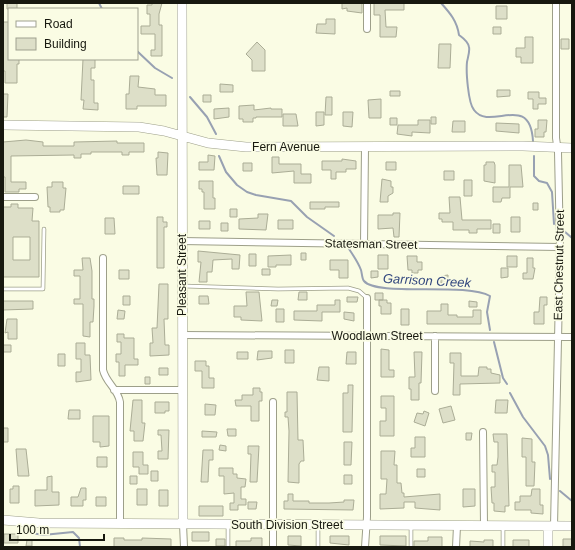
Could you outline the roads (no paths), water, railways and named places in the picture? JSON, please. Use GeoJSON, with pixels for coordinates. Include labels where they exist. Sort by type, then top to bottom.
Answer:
{"type":"FeatureCollection","features":[{"type":"Feature","properties":{"kind":"street","name":"Pleasant Street"},"geometry":{"type":"LineString","coordinates":[[182,3],[182,390],[184,547]]}},
{"type":"Feature","properties":{"kind":"street"},"geometry":{"type":"LineString","coordinates":[[367,3],[367,29]]}},
{"type":"Feature","properties":{"kind":"street","name":"East Chestnut Street"},"geometry":{"type":"LineString","coordinates":[[548,547],[551,526],[560,247],[558,148],[556,138],[556,3]]}},
{"type":"Feature","properties":{"kind":"street","name":"Fern Avenue"},"geometry":{"type":"LineString","coordinates":[[3,126],[129,126],[155,129],[208,143],[232,146],[523,146],[572,148]]}},
{"type":"Feature","properties":{"kind":"street"},"geometry":{"type":"LineString","coordinates":[[364,244],[365,147]]}},
{"type":"Feature","properties":{"kind":"street"},"geometry":{"type":"LineString","coordinates":[[3,197],[35,197]]}},
{"type":"Feature","properties":{"kind":"street","name":"Statesman Street"},"geometry":{"type":"LineString","coordinates":[[182,241],[560,247]]}},
{"type":"Feature","properties":{"kind":"street"},"geometry":{"type":"LineString","coordinates":[[103,258],[103,370],[107,382],[114,390],[120,402],[120,524]]}},
{"type":"Feature","properties":{"kind":"street"},"geometry":{"type":"LineString","coordinates":[[365,547],[367,298]]}},
{"type":"Feature","properties":{"kind":"street","name":"Woodlawn Street"},"geometry":{"type":"LineString","coordinates":[[182,335],[572,337]]}},
{"type":"Feature","properties":{"kind":"street"},"geometry":{"type":"LineString","coordinates":[[435,336],[435,391]]}},
{"type":"Feature","properties":{"kind":"street"},"geometry":{"type":"LineString","coordinates":[[114,390],[182,390]]}},
{"type":"Feature","properties":{"kind":"street"},"geometry":{"type":"LineString","coordinates":[[273,547],[274,402]]}},
{"type":"Feature","properties":{"kind":"street"},"geometry":{"type":"LineString","coordinates":[[483,432],[484,526]]}},
{"type":"Feature","properties":{"kind":"street","name":"South Division Street"},"geometry":{"type":"LineString","coordinates":[[3,520],[39,523],[120,524],[572,526]]}},
{"type":"Feature","properties":{"kind":"street"},"geometry":{"type":"LineString","coordinates":[[456,526],[456,547]]}},
{"type":"Feature","properties":{"kind":"lane"},"geometry":{"type":"LineString","coordinates":[[3,290],[43,289],[44,229]]}},
{"type":"Feature","properties":{"kind":"lane"},"geometry":{"type":"LineString","coordinates":[[182,286],[278,289],[348,288],[359,291],[367,298]]}},
{"type":"Feature","properties":{"kind":"lane"},"geometry":{"type":"LineString","coordinates":[[228,524],[228,547]]}},
{"type":"Feature","properties":{"kind":"lane"},"geometry":{"type":"LineString","coordinates":[[318,525],[318,547]]}},
{"type":"Feature","properties":{"kind":"lane"},"geometry":{"type":"LineString","coordinates":[[411,525],[411,547]]}},
{"type":"Feature","properties":{"kind":"lane"},"geometry":{"type":"LineString","coordinates":[[503,526],[503,547]]}},
{"type":"Feature","properties":{"kind":"waterway","name":"Garrison Creek"},"geometry":{"type":"LineString","coordinates":[[99,3],[102,8]]}},
{"type":"Feature","properties":{"kind":"waterway"},"geometry":{"type":"LineString","coordinates":[[441,3],[455,21],[459,35],[468,43],[467,79],[470,101],[474,110],[481,116],[490,117],[517,115],[525,118],[530,126],[533,141]]}},
{"type":"Feature","properties":{"kind":"waterway","name":"Garrison Creek"},"geometry":{"type":"LineString","coordinates":[[138,52],[155,68],[172,78]]}},
{"type":"Feature","properties":{"kind":"waterway","name":"Garrison Creek"},"geometry":{"type":"LineString","coordinates":[[190,97],[207,117],[216,134]]}},
{"type":"Feature","properties":{"kind":"waterway","name":"Garrison Creek"},"geometry":{"type":"LineString","coordinates":[[219,156],[226,172],[237,185],[247,192],[291,201],[307,217],[334,236]]}},
{"type":"Feature","properties":{"kind":"waterway"},"geometry":{"type":"LineString","coordinates":[[534,156],[534,176],[539,181],[547,183],[552,192],[554,224]]}},
{"type":"Feature","properties":{"kind":"waterway"},"geometry":{"type":"LineString","coordinates":[[564,231],[572,238]]}},
{"type":"Feature","properties":{"kind":"waterway","name":"Garrison Creek"},"geometry":{"type":"LineString","coordinates":[[349,249],[360,267],[363,280],[372,286],[403,289],[462,290],[478,292],[490,296],[487,312],[490,330]]}},
{"type":"Feature","properties":{"kind":"waterway","name":"Garrison Creek"},"geometry":{"type":"LineString","coordinates":[[494,342],[503,378],[507,384]]}},
{"type":"Feature","properties":{"kind":"waterway","name":"Garrison Creek"},"geometry":{"type":"LineString","coordinates":[[510,393],[523,417],[545,446],[548,455],[550,479]]}},
{"type":"Feature","properties":{"kind":"waterway","name":"Garrison Creek"},"geometry":{"type":"LineString","coordinates":[[560,491],[572,501]]}},
{"type":"Feature","properties":{"kind":"waterway"},"geometry":{"type":"LineString","coordinates":[[32,533],[43,535],[73,532],[79,538],[80,547]]}}]}
